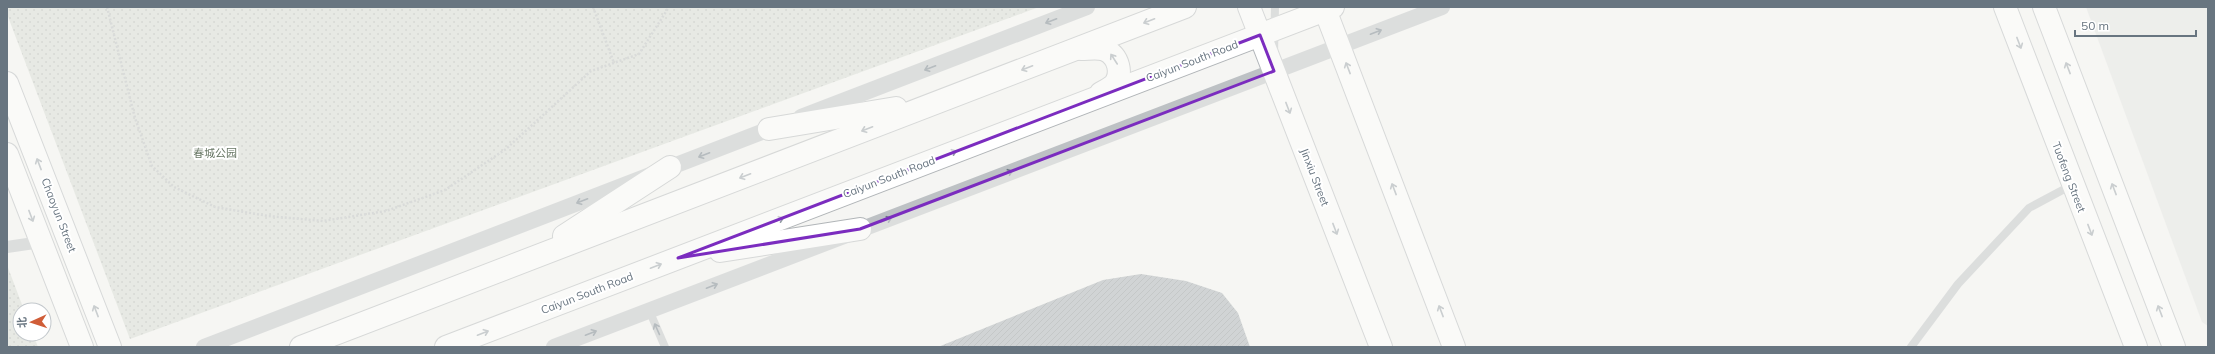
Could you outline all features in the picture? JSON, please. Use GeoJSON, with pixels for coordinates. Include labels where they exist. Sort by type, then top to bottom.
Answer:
{"type":"FeatureCollection","features":[{"type":"Feature","properties":{"kind":"main road"},"geometry":{"type":"LineString","coordinates":[[301,347],[1185,7]]}},
{"type":"Feature","properties":{"kind":"main road","name":"Jinxiu Street"},"geometry":{"type":"LineString","coordinates":[[1249,7],[1268,32],[1274,71],[1381,347]]}},
{"type":"Feature","properties":{"kind":"main road","name":"Tuofeng Street"},"geometry":{"type":"LineString","coordinates":[[2005,7],[2072,185],[2136,347]]}},
{"type":"Feature","properties":{"kind":"main road"},"geometry":{"type":"LineString","coordinates":[[2044,7],[2174,347]]}},
{"type":"Feature","properties":{"kind":"main road"},"geometry":{"type":"LineString","coordinates":[[1320,13],[1339,46],[1454,347]]}},
{"type":"Feature","properties":{"kind":"main road","name":"Caiyun South Road"},"geometry":{"type":"LineString","coordinates":[[446,347],[1093,98],[1320,13]]}},
{"type":"Feature","properties":{"kind":"main road"},"geometry":{"type":"LineString","coordinates":[[1076,49],[1104,50],[1110,53],[1117,62],[1119,74],[1113,86],[1093,98]]}},
{"type":"Feature","properties":{"kind":"main road","name":"Chaoyun Street"},"geometry":{"type":"LineString","coordinates":[[7,83],[110,347]]}},
{"type":"Feature","properties":{"kind":"main road"},"geometry":{"type":"LineString","coordinates":[[769,129],[944,99]]}},
{"type":"Feature","properties":{"kind":"main road"},"geometry":{"type":"LineString","coordinates":[[7,154],[82,347]]}},
{"type":"Feature","properties":{"kind":"main road"},"geometry":{"type":"LineString","coordinates":[[524,261],[670,167]]}},
{"type":"Feature","properties":{"kind":"main road"},"geometry":{"type":"LineString","coordinates":[[678,258],[860,230]]}},
{"type":"Feature","properties":{"kind":"street"},"geometry":{"type":"LineString","coordinates":[[204,347],[1087,7]]}},
{"type":"Feature","properties":{"kind":"street"},"geometry":{"type":"LineString","coordinates":[[554,347],[1442,7]]}},
{"type":"Feature","properties":{"kind":"street"},"geometry":{"type":"LineString","coordinates":[[7,247],[41,242]]}},
{"type":"Feature","properties":{"kind":"lane"},"geometry":{"type":"LineString","coordinates":[[1268,32],[1276,7]]}},
{"type":"Feature","properties":{"kind":"lane"},"geometry":{"type":"LineString","coordinates":[[1911,347],[1958,284],[2029,208],[2072,185]]}},
{"type":"Feature","properties":{"kind":"lane"},"geometry":{"type":"LineString","coordinates":[[649,310],[665,347]]}},
{"type":"Feature","properties":{"kind":"path"},"geometry":{"type":"LineString","coordinates":[[107,7],[135,118],[152,166],[174,187],[215,207],[268,216],[323,221],[386,211],[445,190],[506,149],[591,71],[639,54],[669,7]]}},
{"type":"Feature","properties":{"kind":"path"},"geometry":{"type":"LineString","coordinates":[[592,7],[614,63]]}},
{"type":"Feature","properties":{"kind":"highlighted area"},"geometry":{"type":"Polygon","coordinates":[[[1260,35],[1274,71],[860,229],[678,258],[1260,35]]]}},
{"type":"Feature","properties":{"kind":"shaded area"},"geometry":{"type":"Polygon","coordinates":[[[2086,7],[2208,7],[2208,326],[2202,322],[2086,7]]]}},
{"type":"Feature","properties":{"kind":"green space","name":"春城公园"},"geometry":{"type":"Polygon","coordinates":[[[7,7],[1039,7],[130,339],[7,14],[7,7]]]}},
{"type":"Feature","properties":{"kind":"green space"},"geometry":{"type":"Polygon","coordinates":[[[7,265],[21,302],[12,302],[12,342],[36,342],[38,347],[7,347],[7,265]]]}},
{"type":"Feature","properties":{"kind":"building"},"geometry":{"type":"Polygon","coordinates":[[[1141,274],[1186,281],[1222,293],[1238,313],[1250,347],[938,347],[1103,280],[1141,274]]]}}]}
